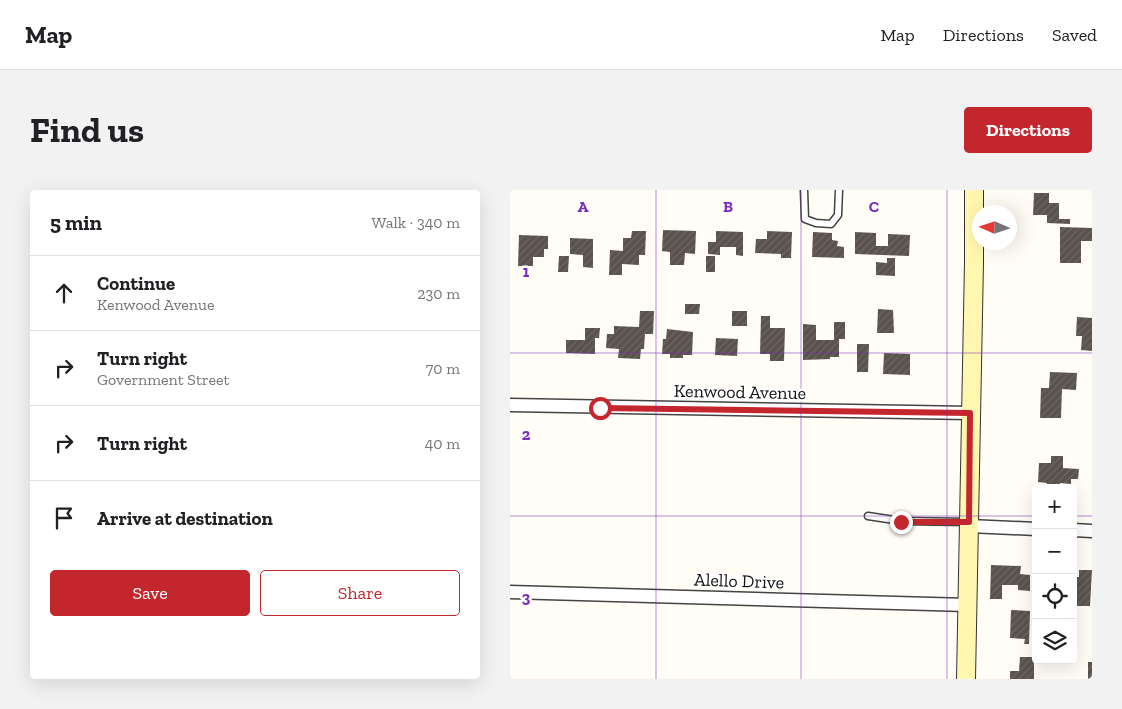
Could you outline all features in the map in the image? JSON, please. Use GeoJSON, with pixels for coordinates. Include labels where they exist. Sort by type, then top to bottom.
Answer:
{"type":"FeatureCollection","features":[{"type":"Feature","properties":{"kind":"main road"},"geometry":{"type":"LineString","coordinates":[[966,679],[974,190]]}},
{"type":"Feature","properties":{"kind":"street","name":"Kenwood Avenue"},"geometry":{"type":"LineString","coordinates":[[510,406],[970,413]]}},
{"type":"Feature","properties":{"kind":"street"},"geometry":{"type":"LineString","coordinates":[[969,524],[1032,529]]}},
{"type":"Feature","properties":{"kind":"street"},"geometry":{"type":"LineString","coordinates":[[1077,530],[1092,531]]}},
{"type":"Feature","properties":{"kind":"street","name":"Alello Drive"},"geometry":{"type":"LineString","coordinates":[[510,592],[967,605]]}},
{"type":"Feature","properties":{"kind":"lane"},"geometry":{"type":"LineString","coordinates":[[804,190],[805,219],[816,223],[831,224],[838,215],[839,190]]}},
{"type":"Feature","properties":{"kind":"lane"},"geometry":{"type":"LineString","coordinates":[[868,516],[901,522],[969,524]]}},
{"type":"Feature","properties":{"kind":"building"},"geometry":{"type":"Polygon","coordinates":[[[1034,193],[1049,193],[1049,203],[1059,203],[1059,219],[1070,219],[1070,224],[1047,223],[1047,215],[1033,215],[1034,193]]]}},
{"type":"Feature","properties":{"kind":"building"},"geometry":{"type":"Polygon","coordinates":[[[1060,227],[1092,228],[1092,241],[1081,241],[1081,263],[1060,263],[1060,227]]]}},
{"type":"Feature","properties":{"kind":"building"},"geometry":{"type":"Polygon","coordinates":[[[663,230],[696,231],[695,254],[685,253],[684,265],[670,265],[670,252],[662,251],[663,230]]]}},
{"type":"Feature","properties":{"kind":"building"},"geometry":{"type":"Polygon","coordinates":[[[632,231],[646,231],[645,255],[639,255],[639,265],[622,264],[622,275],[609,275],[610,250],[623,251],[623,238],[631,238],[632,231]]]}},
{"type":"Feature","properties":{"kind":"building"},"geometry":{"type":"Polygon","coordinates":[[[716,231],[743,232],[743,256],[736,255],[736,247],[720,247],[720,255],[708,254],[708,242],[716,242],[716,231]]]}},
{"type":"Feature","properties":{"kind":"building"},"geometry":{"type":"Polygon","coordinates":[[[767,231],[792,232],[791,258],[781,258],[781,254],[755,253],[756,239],[767,239],[767,231]]]}},
{"type":"Feature","properties":{"kind":"building"},"geometry":{"type":"Polygon","coordinates":[[[813,232],[832,233],[832,240],[838,241],[837,246],[844,247],[844,258],[812,257],[813,232]]]}},
{"type":"Feature","properties":{"kind":"building"},"geometry":{"type":"Polygon","coordinates":[[[855,232],[876,233],[876,246],[888,246],[888,234],[910,235],[909,256],[855,254],[855,232]]]}},
{"type":"Feature","properties":{"kind":"building"},"geometry":{"type":"Polygon","coordinates":[[[519,235],[548,236],[548,249],[544,249],[544,257],[533,257],[533,266],[518,266],[519,235]]]}},
{"type":"Feature","properties":{"kind":"building"},"geometry":{"type":"Polygon","coordinates":[[[570,238],[593,239],[593,268],[583,267],[583,255],[570,254],[570,238]]]}},
{"type":"Feature","properties":{"kind":"building"},"geometry":{"type":"Polygon","coordinates":[[[559,256],[569,256],[568,272],[558,272],[559,256]]]}},
{"type":"Feature","properties":{"kind":"building"},"geometry":{"type":"Polygon","coordinates":[[[706,256],[715,256],[715,272],[706,272],[706,256]]]}},
{"type":"Feature","properties":{"kind":"building"},"geometry":{"type":"Polygon","coordinates":[[[887,258],[895,258],[895,276],[876,275],[876,262],[887,263],[887,258]]]}},
{"type":"Feature","properties":{"kind":"building"},"geometry":{"type":"Polygon","coordinates":[[[685,304],[700,304],[699,314],[685,314],[685,304]]]}},
{"type":"Feature","properties":{"kind":"building"},"geometry":{"type":"Polygon","coordinates":[[[878,309],[893,310],[894,333],[877,333],[878,309]]]}},
{"type":"Feature","properties":{"kind":"building"},"geometry":{"type":"Polygon","coordinates":[[[640,311],[654,311],[653,334],[645,334],[644,349],[641,349],[640,359],[618,358],[619,349],[606,348],[607,334],[614,334],[614,326],[639,327],[640,311]]]}},
{"type":"Feature","properties":{"kind":"building"},"geometry":{"type":"Polygon","coordinates":[[[732,311],[747,311],[747,326],[732,326],[732,311]]]}},
{"type":"Feature","properties":{"kind":"building"},"geometry":{"type":"Polygon","coordinates":[[[761,316],[770,316],[770,328],[785,328],[784,361],[770,361],[770,354],[760,354],[761,316]]]}},
{"type":"Feature","properties":{"kind":"building"},"geometry":{"type":"Polygon","coordinates":[[[1077,317],[1092,318],[1092,351],[1081,350],[1082,336],[1076,336],[1077,317]]]}},
{"type":"Feature","properties":{"kind":"building"},"geometry":{"type":"Polygon","coordinates":[[[834,322],[845,322],[845,339],[839,339],[839,357],[803,360],[803,324],[816,325],[816,340],[834,340],[834,322]]]}},
{"type":"Feature","properties":{"kind":"building"},"geometry":{"type":"Polygon","coordinates":[[[585,328],[600,328],[599,338],[595,338],[595,354],[566,353],[566,340],[585,340],[585,328]]]}},
{"type":"Feature","properties":{"kind":"building"},"geometry":{"type":"Polygon","coordinates":[[[667,329],[693,332],[692,355],[683,355],[683,358],[670,358],[670,354],[662,354],[663,339],[666,339],[667,329]]]}},
{"type":"Feature","properties":{"kind":"building"},"geometry":{"type":"Polygon","coordinates":[[[716,338],[738,339],[737,356],[715,355],[716,338]]]}},
{"type":"Feature","properties":{"kind":"building"},"geometry":{"type":"Polygon","coordinates":[[[857,344],[869,344],[868,372],[857,372],[857,344]]]}},
{"type":"Feature","properties":{"kind":"building"},"geometry":{"type":"Polygon","coordinates":[[[884,353],[910,354],[910,375],[883,374],[884,353]]]}},
{"type":"Feature","properties":{"kind":"building"},"geometry":{"type":"Polygon","coordinates":[[[1050,372],[1077,373],[1076,390],[1062,389],[1061,418],[1040,418],[1041,388],[1049,388],[1050,372]]]}},
{"type":"Feature","properties":{"kind":"building"},"geometry":{"type":"Polygon","coordinates":[[[1051,456],[1063,456],[1063,468],[1079,469],[1078,479],[1071,479],[1071,484],[1038,482],[1039,463],[1051,463],[1051,456]]]}},
{"type":"Feature","properties":{"kind":"building"},"geometry":{"type":"Polygon","coordinates":[[[991,565],[1021,566],[1020,574],[1030,575],[1030,591],[1018,590],[1018,585],[1002,585],[1002,599],[990,599],[991,565]]]}},
{"type":"Feature","properties":{"kind":"building"},"geometry":{"type":"Polygon","coordinates":[[[1079,570],[1092,570],[1090,606],[1077,606],[1077,577],[1079,577],[1079,570]]]}},
{"type":"Feature","properties":{"kind":"building"},"geometry":{"type":"Polygon","coordinates":[[[1011,610],[1030,611],[1029,644],[1024,644],[1025,639],[1010,638],[1011,610]]]}},
{"type":"Feature","properties":{"kind":"building"},"geometry":{"type":"Polygon","coordinates":[[[1020,657],[1032,657],[1034,679],[1010,679],[1010,671],[1019,671],[1020,657]]]}},
{"type":"Feature","properties":{"kind":"building"},"geometry":{"type":"Polygon","coordinates":[[[1088,662],[1092,662],[1092,679],[1088,679],[1088,662]]]}},
{"type":"Feature","properties":{"kind":"route"},"geometry":{"type":"LineString","coordinates":[[600,408],[970,413],[969,522],[901,522]]}}]}
